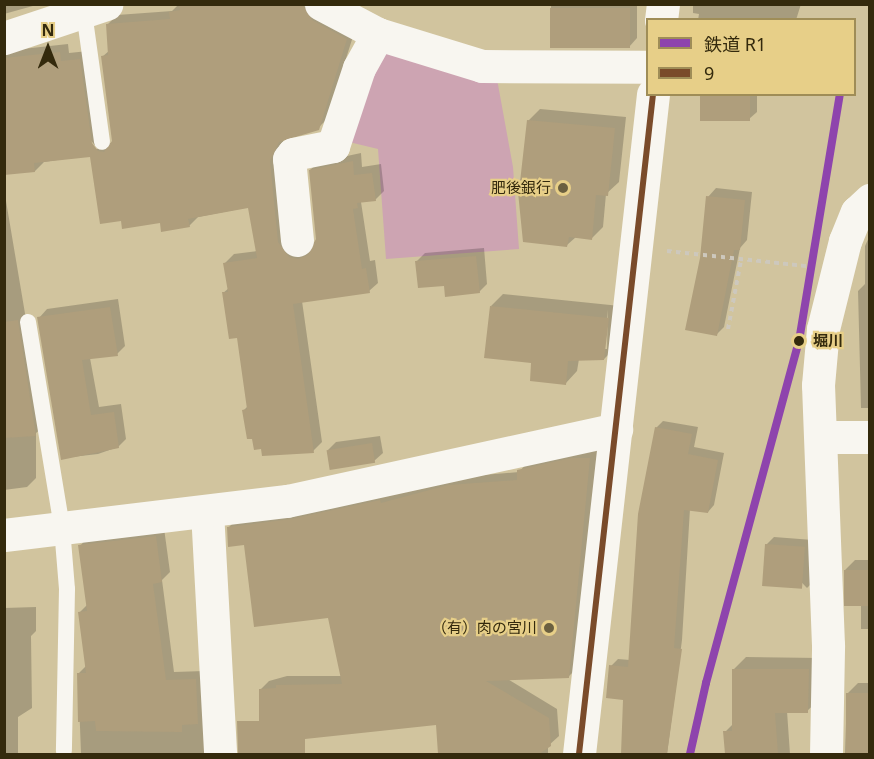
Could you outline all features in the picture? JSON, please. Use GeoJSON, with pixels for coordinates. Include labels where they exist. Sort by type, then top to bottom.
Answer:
{"type":"FeatureCollection","features":[{"type":"Feature","properties":{"kind":"street"},"geometry":{"type":"LineString","coordinates":[[321,4],[378,34],[482,66],[646,67]]}},
{"type":"Feature","properties":{"kind":"street"},"geometry":{"type":"LineString","coordinates":[[4,38],[95,8]]}},
{"type":"Feature","properties":{"kind":"street"},"geometry":{"type":"LineString","coordinates":[[297,240],[289,159],[293,154],[333,146],[359,68],[378,34]]}},
{"type":"Feature","properties":{"kind":"street"},"geometry":{"type":"LineString","coordinates":[[579,754],[653,96]]}},
{"type":"Feature","properties":{"kind":"street"},"geometry":{"type":"LineString","coordinates":[[826,754],[828,645],[818,385],[823,329],[845,241],[857,212],[870,200]]}},
{"type":"Feature","properties":{"kind":"street"},"geometry":{"type":"LineString","coordinates":[[4,535],[287,501],[396,480],[616,429]]}},
{"type":"Feature","properties":{"kind":"street"},"geometry":{"type":"LineString","coordinates":[[821,437],[870,437]]}},
{"type":"Feature","properties":{"kind":"street"},"geometry":{"type":"LineString","coordinates":[[207,511],[220,754]]}},
{"type":"Feature","properties":{"kind":"lane"},"geometry":{"type":"LineString","coordinates":[[95,8],[102,142]]}},
{"type":"Feature","properties":{"kind":"lane"},"geometry":{"type":"LineString","coordinates":[[28,322],[62,528],[67,589],[64,751]]}},
{"type":"Feature","properties":{"kind":"path"},"geometry":{"type":"LineString","coordinates":[[663,250],[815,267]]}},
{"type":"Feature","properties":{"kind":"path"},"geometry":{"type":"LineString","coordinates":[[728,328],[741,260]]}},
{"type":"Feature","properties":{"kind":"shaded area"},"geometry":{"type":"Polygon","coordinates":[[[390,50],[497,79],[513,167],[519,249],[386,259],[378,149],[349,142],[376,56],[390,50]]]}},
{"type":"Feature","properties":{"kind":"building"},"geometry":{"type":"Polygon","coordinates":[[[179,4],[302,4],[312,20],[347,39],[319,130],[279,142],[270,161],[278,242],[289,257],[298,259],[308,255],[316,239],[309,170],[353,161],[354,175],[372,173],[376,201],[357,203],[358,208],[353,209],[362,269],[366,268],[370,293],[293,304],[314,453],[262,456],[261,449],[254,450],[252,439],[247,439],[242,410],[247,409],[237,338],[229,339],[222,292],[228,292],[223,263],[257,258],[248,208],[188,219],[190,227],[161,232],[160,223],[122,229],[121,221],[100,224],[90,157],[34,163],[35,172],[4,175],[4,58],[60,52],[61,61],[80,59],[92,143],[98,151],[104,152],[112,141],[101,56],[108,55],[106,24],[170,19],[169,12],[180,10],[179,4]]]}},
{"type":"Feature","properties":{"kind":"building"},"geometry":{"type":"Polygon","coordinates":[[[550,8],[630,8],[630,48],[550,48],[550,8]]]}},
{"type":"Feature","properties":{"kind":"building"},"geometry":{"type":"Polygon","coordinates":[[[700,96],[750,96],[750,121],[700,121],[700,96]]]}},
{"type":"Feature","properties":{"kind":"building","name":"肥後銀行"},"geometry":{"type":"Polygon","coordinates":[[[527,120],[615,128],[608,196],[596,195],[592,240],[569,237],[567,247],[523,242],[517,182],[520,182],[527,120]]]}},
{"type":"Feature","properties":{"kind":"building"},"geometry":{"type":"Polygon","coordinates":[[[706,196],[745,200],[740,250],[734,250],[717,336],[685,330],[700,258],[706,196]]]}},
{"type":"Feature","properties":{"kind":"building"},"geometry":{"type":"Polygon","coordinates":[[[476,256],[480,293],[445,297],[444,286],[418,288],[415,261],[476,256]]]}},
{"type":"Feature","properties":{"kind":"building"},"geometry":{"type":"Polygon","coordinates":[[[490,306],[609,318],[604,360],[568,361],[566,385],[530,381],[531,363],[484,358],[490,306]]]}},
{"type":"Feature","properties":{"kind":"building"},"geometry":{"type":"Polygon","coordinates":[[[110,307],[118,356],[82,360],[91,415],[114,412],[119,448],[61,460],[37,317],[110,307]]]}},
{"type":"Feature","properties":{"kind":"building"},"geometry":{"type":"Polygon","coordinates":[[[18,320],[36,436],[4,438],[4,322],[18,320]]]}},
{"type":"Feature","properties":{"kind":"building"},"geometry":{"type":"Polygon","coordinates":[[[655,427],[692,434],[688,454],[718,460],[708,513],[684,510],[674,648],[682,649],[667,754],[621,754],[623,700],[606,698],[609,665],[628,667],[638,514],[655,427]]]}},
{"type":"Feature","properties":{"kind":"building"},"geometry":{"type":"Polygon","coordinates":[[[372,443],[375,463],[330,470],[327,450],[372,443]]]}},
{"type":"Feature","properties":{"kind":"building"},"geometry":{"type":"Polygon","coordinates":[[[571,458],[590,458],[569,678],[486,681],[549,718],[551,746],[539,754],[438,754],[436,725],[305,739],[305,754],[238,754],[237,721],[259,721],[259,689],[276,688],[276,685],[342,684],[328,618],[254,627],[244,545],[228,547],[227,527],[291,519],[380,500],[381,503],[448,485],[517,480],[517,470],[571,458]]]}},
{"type":"Feature","properties":{"kind":"building"},"geometry":{"type":"Polygon","coordinates":[[[156,536],[162,582],[153,584],[166,680],[196,679],[198,724],[182,725],[182,732],[96,731],[95,721],[78,722],[77,673],[86,673],[78,612],[87,611],[78,545],[156,536]]]}},
{"type":"Feature","properties":{"kind":"building"},"geometry":{"type":"Polygon","coordinates":[[[765,544],[805,547],[802,589],[762,586],[765,544]]]}},
{"type":"Feature","properties":{"kind":"building"},"geometry":{"type":"Polygon","coordinates":[[[844,570],[870,570],[870,606],[844,606],[844,570]]]}},
{"type":"Feature","properties":{"kind":"building"},"geometry":{"type":"Polygon","coordinates":[[[732,669],[809,669],[808,713],[775,713],[778,754],[725,754],[723,731],[732,731],[732,669]]]}},
{"type":"Feature","properties":{"kind":"building"},"geometry":{"type":"Polygon","coordinates":[[[846,693],[870,693],[870,754],[846,754],[846,693]]]}},
{"type":"Feature","properties":{"kind":"rail line","name":"R1"},"geometry":{"type":"LineString","coordinates":[[690,754],[706,683],[799,341],[840,96]]}},
{"type":"Feature","properties":{"kind":"transit line","name":"9"},"geometry":{"type":"LineString","coordinates":[[579,754],[653,96]]}},
{"type":"Feature","properties":{"kind":"place","name":"肥後銀行"},"geometry":{"type":"Point","coordinates":[563,188]}},
{"type":"Feature","properties":{"kind":"place","name":"堀川"},"geometry":{"type":"Point","coordinates":[799,341]}},
{"type":"Feature","properties":{"kind":"place","name":"（有）肉の宮川"},"geometry":{"type":"Point","coordinates":[549,628]}}]}
